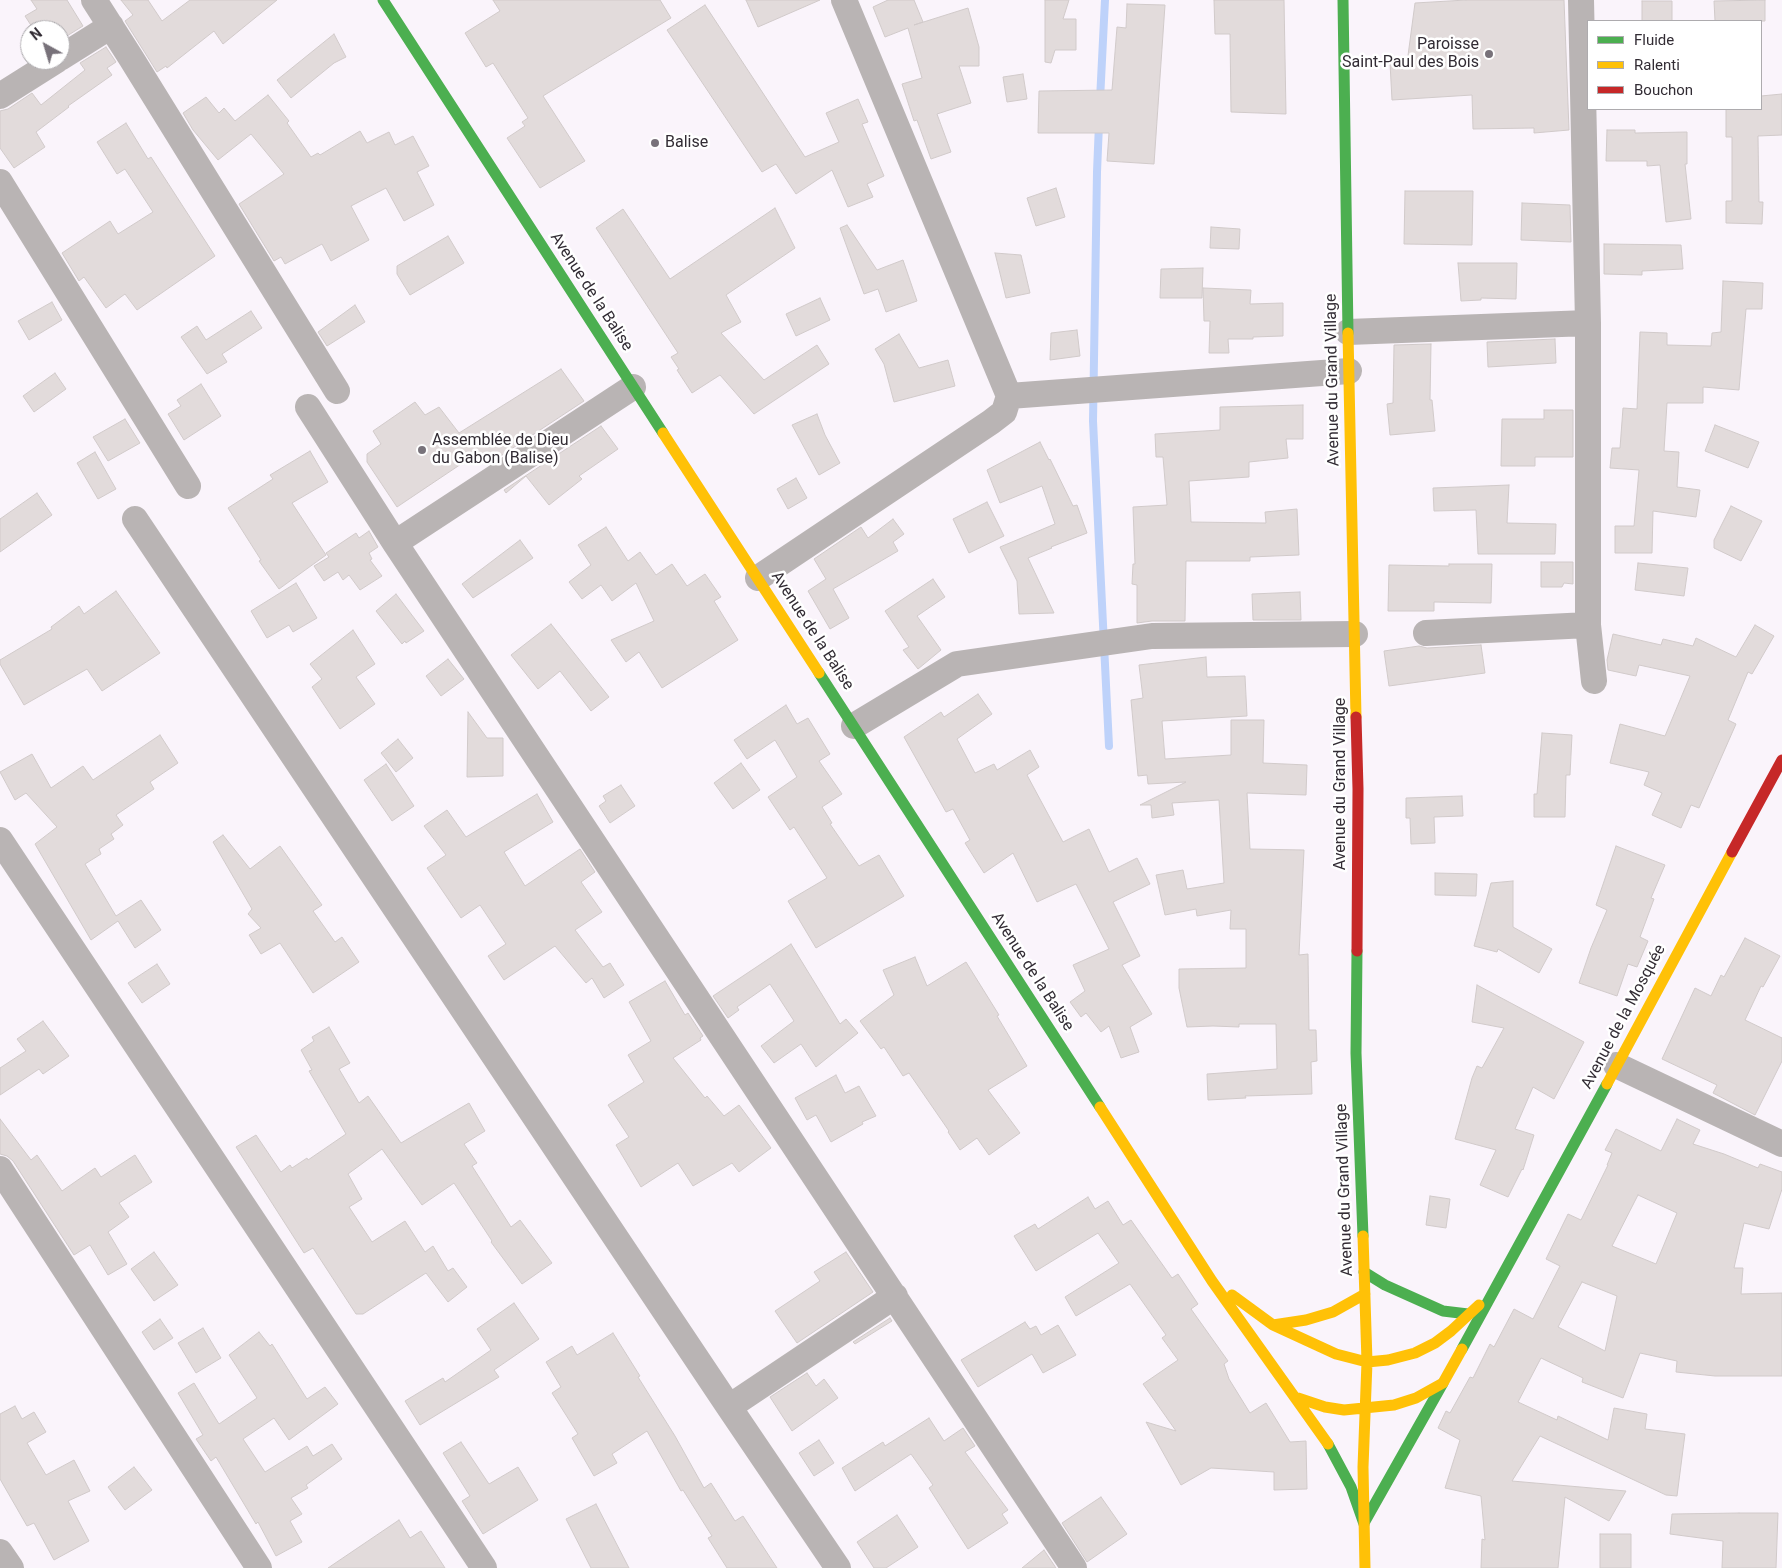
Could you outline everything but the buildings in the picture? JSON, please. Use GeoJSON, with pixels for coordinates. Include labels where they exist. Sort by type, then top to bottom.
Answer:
{"type":"FeatureCollection","features":[{"type":"Feature","properties":{"kind":"street"},"geometry":{"type":"LineString","coordinates":[[94,0],[337,391]]}},
{"type":"Feature","properties":{"kind":"street","name":"Avenue de la Balise"},"geometry":{"type":"LineString","coordinates":[[383,0],[1212,1281],[1324,1436],[1351,1487],[1364,1524]]}},
{"type":"Feature","properties":{"kind":"street"},"geometry":{"type":"LineString","coordinates":[[758,578],[991,422],[1004,412],[1009,396],[844,0]]}},
{"type":"Feature","properties":{"kind":"street","name":"Avenue du Grand Village"},"geometry":{"type":"LineString","coordinates":[[1343,0],[1358,789],[1356,1053],[1367,1362],[1363,1467],[1365,1568]]}},
{"type":"Feature","properties":{"kind":"street"},"geometry":{"type":"LineString","coordinates":[[1581,0],[1588,323],[1588,625],[1594,681]]}},
{"type":"Feature","properties":{"kind":"street"},"geometry":{"type":"LineString","coordinates":[[70,52],[111,26]]}},
{"type":"Feature","properties":{"kind":"street"},"geometry":{"type":"LineString","coordinates":[[0,96],[41,70]]}},
{"type":"Feature","properties":{"kind":"street"},"geometry":{"type":"LineString","coordinates":[[0,182],[188,486]]}},
{"type":"Feature","properties":{"kind":"street"},"geometry":{"type":"LineString","coordinates":[[1348,332],[1588,323]]}},
{"type":"Feature","properties":{"kind":"street"},"geometry":{"type":"LineString","coordinates":[[1009,396],[1349,371]]}},
{"type":"Feature","properties":{"kind":"street"},"geometry":{"type":"LineString","coordinates":[[395,543],[633,386]]}},
{"type":"Feature","properties":{"kind":"street"},"geometry":{"type":"LineString","coordinates":[[308,407],[395,543],[1074,1568]]}},
{"type":"Feature","properties":{"kind":"street"},"geometry":{"type":"LineString","coordinates":[[135,519],[838,1568]]}},
{"type":"Feature","properties":{"kind":"street"},"geometry":{"type":"LineString","coordinates":[[1426,633],[1588,625]]}},
{"type":"Feature","properties":{"kind":"street"},"geometry":{"type":"LineString","coordinates":[[854,726],[957,664],[1152,636],[1356,634]]}},
{"type":"Feature","properties":{"kind":"street","name":"Avenue de la Mosquée"},"geometry":{"type":"LineString","coordinates":[[1364,1524],[1495,1290],[1782,760]]}},
{"type":"Feature","properties":{"kind":"street"},"geometry":{"type":"LineString","coordinates":[[0,840],[479,1566]]}},
{"type":"Feature","properties":{"kind":"street"},"geometry":{"type":"LineString","coordinates":[[1616,1065],[1782,1144]]}},
{"type":"Feature","properties":{"kind":"street"},"geometry":{"type":"LineString","coordinates":[[0,1168],[259,1568]]}},
{"type":"Feature","properties":{"kind":"street"},"geometry":{"type":"LineString","coordinates":[[1364,1272],[1385,1285],[1444,1311],[1468,1314]]}},
{"type":"Feature","properties":{"kind":"street"},"geometry":{"type":"LineString","coordinates":[[1212,1281],[1274,1325],[1336,1354],[1367,1362],[1388,1360],[1415,1353],[1435,1343],[1451,1331],[1495,1290]]}},
{"type":"Feature","properties":{"kind":"street"},"geometry":{"type":"LineString","coordinates":[[1274,1325],[1306,1320],[1333,1312],[1365,1294]]}},
{"type":"Feature","properties":{"kind":"street"},"geometry":{"type":"LineString","coordinates":[[729,1407],[895,1296]]}},
{"type":"Feature","properties":{"kind":"street"},"geometry":{"type":"LineString","coordinates":[[1298,1398],[1325,1407],[1344,1410],[1366,1409],[1401,1403],[1416,1398],[1443,1383]]}},
{"type":"Feature","properties":{"kind":"street"},"geometry":{"type":"LineString","coordinates":[[0,1552],[11,1568]]}},
{"type":"Feature","properties":{"kind":"waterway"},"geometry":{"type":"LineString","coordinates":[[1100,100],[1105,0]]}},
{"type":"Feature","properties":{"kind":"waterway"},"geometry":{"type":"LineString","coordinates":[[1099,124],[1093,421],[1109,746]]}},
{"type":"Feature","properties":{"kind":"traffic: fast"},"geometry":{"type":"LineString","coordinates":[[383,0],[663,433]]}},
{"type":"Feature","properties":{"kind":"traffic: fast"},"geometry":{"type":"LineString","coordinates":[[1343,0],[1348,333]]}},
{"type":"Feature","properties":{"kind":"traffic: fast"},"geometry":{"type":"LineString","coordinates":[[819,673],[1100,1107]]}},
{"type":"Feature","properties":{"kind":"traffic: fast"},"geometry":{"type":"LineString","coordinates":[[1357,951],[1356,1053],[1363,1236]]}},
{"type":"Feature","properties":{"kind":"traffic: fast"},"geometry":{"type":"LineString","coordinates":[[1462,1349],[1607,1084]]}},
{"type":"Feature","properties":{"kind":"traffic: fast"},"geometry":{"type":"LineString","coordinates":[[1364,1272],[1385,1285],[1443,1311],[1468,1314]]}},
{"type":"Feature","properties":{"kind":"traffic: fast"},"geometry":{"type":"LineString","coordinates":[[1364,1523],[1443,1383]]}},
{"type":"Feature","properties":{"kind":"traffic: fast"},"geometry":{"type":"LineString","coordinates":[[1328,1444],[1351,1487],[1364,1524]]}},
{"type":"Feature","properties":{"kind":"traffic: slow"},"geometry":{"type":"LineString","coordinates":[[1348,333],[1356,717]]}},
{"type":"Feature","properties":{"kind":"traffic: slow"},"geometry":{"type":"LineString","coordinates":[[663,433],[819,673]]}},
{"type":"Feature","properties":{"kind":"traffic: slow"},"geometry":{"type":"LineString","coordinates":[[1607,1084],[1732,852]]}},
{"type":"Feature","properties":{"kind":"traffic: slow"},"geometry":{"type":"LineString","coordinates":[[1100,1107],[1212,1281],[1328,1444]]}},
{"type":"Feature","properties":{"kind":"traffic: slow"},"geometry":{"type":"LineString","coordinates":[[1363,1236],[1367,1362],[1363,1467],[1365,1568]]}},
{"type":"Feature","properties":{"kind":"traffic: slow"},"geometry":{"type":"LineString","coordinates":[[1273,1325],[1306,1320],[1333,1312],[1365,1294]]}},
{"type":"Feature","properties":{"kind":"traffic: slow"},"geometry":{"type":"LineString","coordinates":[[1232,1295],[1273,1325],[1336,1354],[1367,1362],[1388,1360],[1415,1353],[1435,1343],[1479,1305]]}},
{"type":"Feature","properties":{"kind":"traffic: slow"},"geometry":{"type":"LineString","coordinates":[[1298,1398],[1325,1407],[1344,1410],[1394,1405],[1416,1398],[1443,1383],[1462,1349]]}},
{"type":"Feature","properties":{"kind":"traffic: jam"},"geometry":{"type":"LineString","coordinates":[[1356,717],[1358,789],[1357,951]]}},
{"type":"Feature","properties":{"kind":"traffic: jam"},"geometry":{"type":"LineString","coordinates":[[1732,852],[1782,760]]}},
{"type":"Feature","properties":{"kind":"place","name":"Paroisse Saint-Paul des Bois"},"geometry":{"type":"Point","coordinates":[1489,54]}},
{"type":"Feature","properties":{"kind":"place","name":"Balise"},"geometry":{"type":"Point","coordinates":[655,143]}},
{"type":"Feature","properties":{"kind":"place","name":"Assemblée de Dieu du Gabon (Balise)"},"geometry":{"type":"Point","coordinates":[422,450]}}]}
